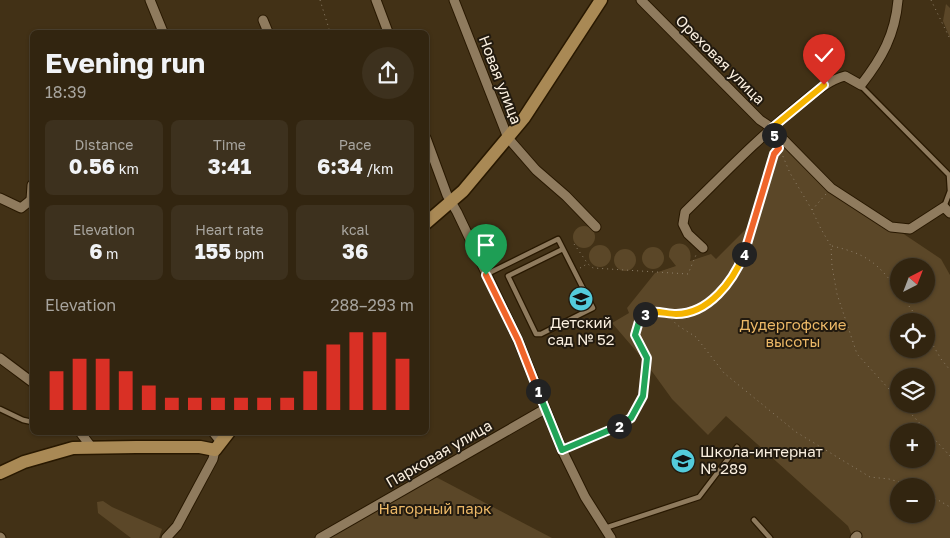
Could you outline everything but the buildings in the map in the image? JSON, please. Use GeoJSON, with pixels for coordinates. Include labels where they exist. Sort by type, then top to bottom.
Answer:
{"type":"FeatureCollection","features":[{"type":"Feature","properties":{"kind":"street"},"geometry":{"type":"LineString","coordinates":[[150,0],[161,30]]}},
{"type":"Feature","properties":{"kind":"street"},"geometry":{"type":"LineString","coordinates":[[376,0],[387,30]]}},
{"type":"Feature","properties":{"kind":"street","name":"Новая улица"},"geometry":{"type":"LineString","coordinates":[[454,0],[508,138],[536,170],[566,196],[596,227]]}},
{"type":"Feature","properties":{"kind":"street"},"geometry":{"type":"LineString","coordinates":[[429,220],[463,191],[508,138],[541,93],[601,0]]}},
{"type":"Feature","properties":{"kind":"street","name":"Ореховая улица"},"geometry":{"type":"LineString","coordinates":[[641,0],[760,120],[772,128],[831,188],[891,227],[910,229],[947,210]]}},
{"type":"Feature","properties":{"kind":"street"},"geometry":{"type":"LineString","coordinates":[[700,250],[683,224],[685,212],[772,128],[824,85],[834,79],[845,76],[861,86],[881,56],[893,31],[898,0]]}},
{"type":"Feature","properties":{"kind":"street"},"geometry":{"type":"LineString","coordinates":[[263,20],[267,30]]}},
{"type":"Feature","properties":{"kind":"street"},"geometry":{"type":"LineString","coordinates":[[429,146],[450,203],[457,212],[518,340],[562,450],[585,497],[611,538]]}},
{"type":"Feature","properties":{"kind":"street"},"geometry":{"type":"LineString","coordinates":[[0,198],[21,208],[30,202]]}},
{"type":"Feature","properties":{"kind":"street"},"geometry":{"type":"LineString","coordinates":[[0,358],[30,380]]}},
{"type":"Feature","properties":{"kind":"street","name":"Парковая улица"},"geometry":{"type":"LineString","coordinates":[[320,538],[545,409]]}},
{"type":"Feature","properties":{"kind":"street"},"geometry":{"type":"LineString","coordinates":[[82,435],[92,448]]}},
{"type":"Feature","properties":{"kind":"street"},"geometry":{"type":"LineString","coordinates":[[0,473],[37,458],[73,448],[200,447],[219,439]]}},
{"type":"Feature","properties":{"kind":"street"},"geometry":{"type":"LineString","coordinates":[[166,538],[176,526],[213,460],[219,439]]}},
{"type":"Feature","properties":{"kind":"street"},"geometry":{"type":"LineString","coordinates":[[176,526],[179,538]]}},
{"type":"Feature","properties":{"kind":"lane"},"geometry":{"type":"LineString","coordinates":[[861,86],[949,175],[950,191],[947,210]]}},
{"type":"Feature","properties":{"kind":"lane"},"geometry":{"type":"LineString","coordinates":[[486,275],[558,239],[593,308],[541,334],[536,334],[508,276],[563,249]]}},
{"type":"Feature","properties":{"kind":"lane"},"geometry":{"type":"LineString","coordinates":[[0,409],[30,422]]}},
{"type":"Feature","properties":{"kind":"lane"},"geometry":{"type":"LineString","coordinates":[[605,528],[699,497],[736,447]]}},
{"type":"Feature","properties":{"kind":"lane"},"geometry":{"type":"LineString","coordinates":[[754,520],[770,538]]}},
{"type":"Feature","properties":{"kind":"path"},"geometry":{"type":"LineString","coordinates":[[320,0],[329,30]]}},
{"type":"Feature","properties":{"kind":"path"},"geometry":{"type":"LineString","coordinates":[[931,0],[950,39]]}},
{"type":"Feature","properties":{"kind":"path"},"geometry":{"type":"LineString","coordinates":[[772,128],[790,172],[831,246],[837,294],[857,354],[890,390]]}},
{"type":"Feature","properties":{"kind":"path"},"geometry":{"type":"LineString","coordinates":[[562,450],[614,429],[631,418],[643,396],[647,358],[635,335],[640,318],[648,312],[680,314],[698,308],[714,298],[728,284],[739,266],[745,250],[774,154],[779,148]]}},
{"type":"Feature","properties":{"kind":"path"},"geometry":{"type":"LineString","coordinates":[[812,210],[831,188]]}},
{"type":"Feature","properties":{"kind":"path"},"geometry":{"type":"LineString","coordinates":[[574,244],[593,268],[688,274],[700,250]]}},
{"type":"Feature","properties":{"kind":"path"},"geometry":{"type":"LineString","coordinates":[[831,246],[850,250],[869,258],[890,282]]}},
{"type":"Feature","properties":{"kind":"path"},"geometry":{"type":"LineString","coordinates":[[574,271],[588,264]]}},
{"type":"Feature","properties":{"kind":"path"},"geometry":{"type":"LineString","coordinates":[[668,314],[678,325],[696,337],[724,373],[796,432],[870,476],[890,479]]}},
{"type":"Feature","properties":{"kind":"path"},"geometry":{"type":"LineString","coordinates":[[935,349],[950,370]]}},
{"type":"Feature","properties":{"kind":"path"},"geometry":{"type":"LineString","coordinates":[[910,413],[950,456]]}},
{"type":"Feature","properties":{"kind":"path"},"geometry":{"type":"LineString","coordinates":[[935,498],[950,507]]}},
{"type":"Feature","properties":{"kind":"green space"},"geometry":{"type":"Polygon","coordinates":[[[946,4],[950,8],[950,38],[943,21],[946,4]]]}},
{"type":"Feature","properties":{"kind":"green space","name":"Дудергофские высоты"},"geometry":{"type":"Polygon","coordinates":[[[774,140],[853,200],[941,259],[950,275],[950,538],[853,538],[848,526],[726,416],[708,435],[672,399],[643,359],[612,323],[629,313],[627,308],[655,273],[676,266],[669,257],[673,246],[677,244],[685,245],[689,249],[690,261],[711,254],[716,259],[749,226],[774,140]]]}},
{"type":"Feature","properties":{"kind":"green space"},"geometry":{"type":"Polygon","coordinates":[[[584,226],[592,229],[595,237],[592,245],[584,248],[576,245],[573,237],[576,229],[584,226]]]}},
{"type":"Feature","properties":{"kind":"green space"},"geometry":{"type":"Polygon","coordinates":[[[600,245],[608,248],[611,256],[608,264],[600,267],[592,264],[589,256],[592,248],[600,245]]]}},
{"type":"Feature","properties":{"kind":"green space"},"geometry":{"type":"Polygon","coordinates":[[[653,247],[661,250],[664,258],[661,266],[653,269],[645,266],[642,258],[645,250],[653,247]]]}},
{"type":"Feature","properties":{"kind":"green space"},"geometry":{"type":"Polygon","coordinates":[[[625,249],[633,252],[636,260],[633,268],[625,271],[617,268],[614,260],[617,252],[625,249]]]}},
{"type":"Feature","properties":{"kind":"green space","name":"Нагорный парк"},"geometry":{"type":"Polygon","coordinates":[[[434,476],[552,538],[326,538],[434,476]]]}},
{"type":"Feature","properties":{"kind":"green space"},"geometry":{"type":"Polygon","coordinates":[[[103,501],[112,507],[162,529],[159,538],[131,538],[98,513],[97,502],[103,501]]]}},
{"type":"Feature","properties":{"kind":"place","name":"Детский сад № 52"},"geometry":{"type":"Point","coordinates":[581,299]}},
{"type":"Feature","properties":{"kind":"place","name":"Школа-интернат № 289"},"geometry":{"type":"Point","coordinates":[683,461]}},
{"type":"Feature","properties":{"kind":"route"},"geometry":{"type":"LineString","coordinates":[[486,275],[518,340],[562,450],[614,429],[631,418],[643,396],[647,358],[635,335],[640,318],[648,312],[680,314],[698,308],[714,298],[728,284],[739,266],[774,154],[779,148],[772,128],[824,85]]}}]}
